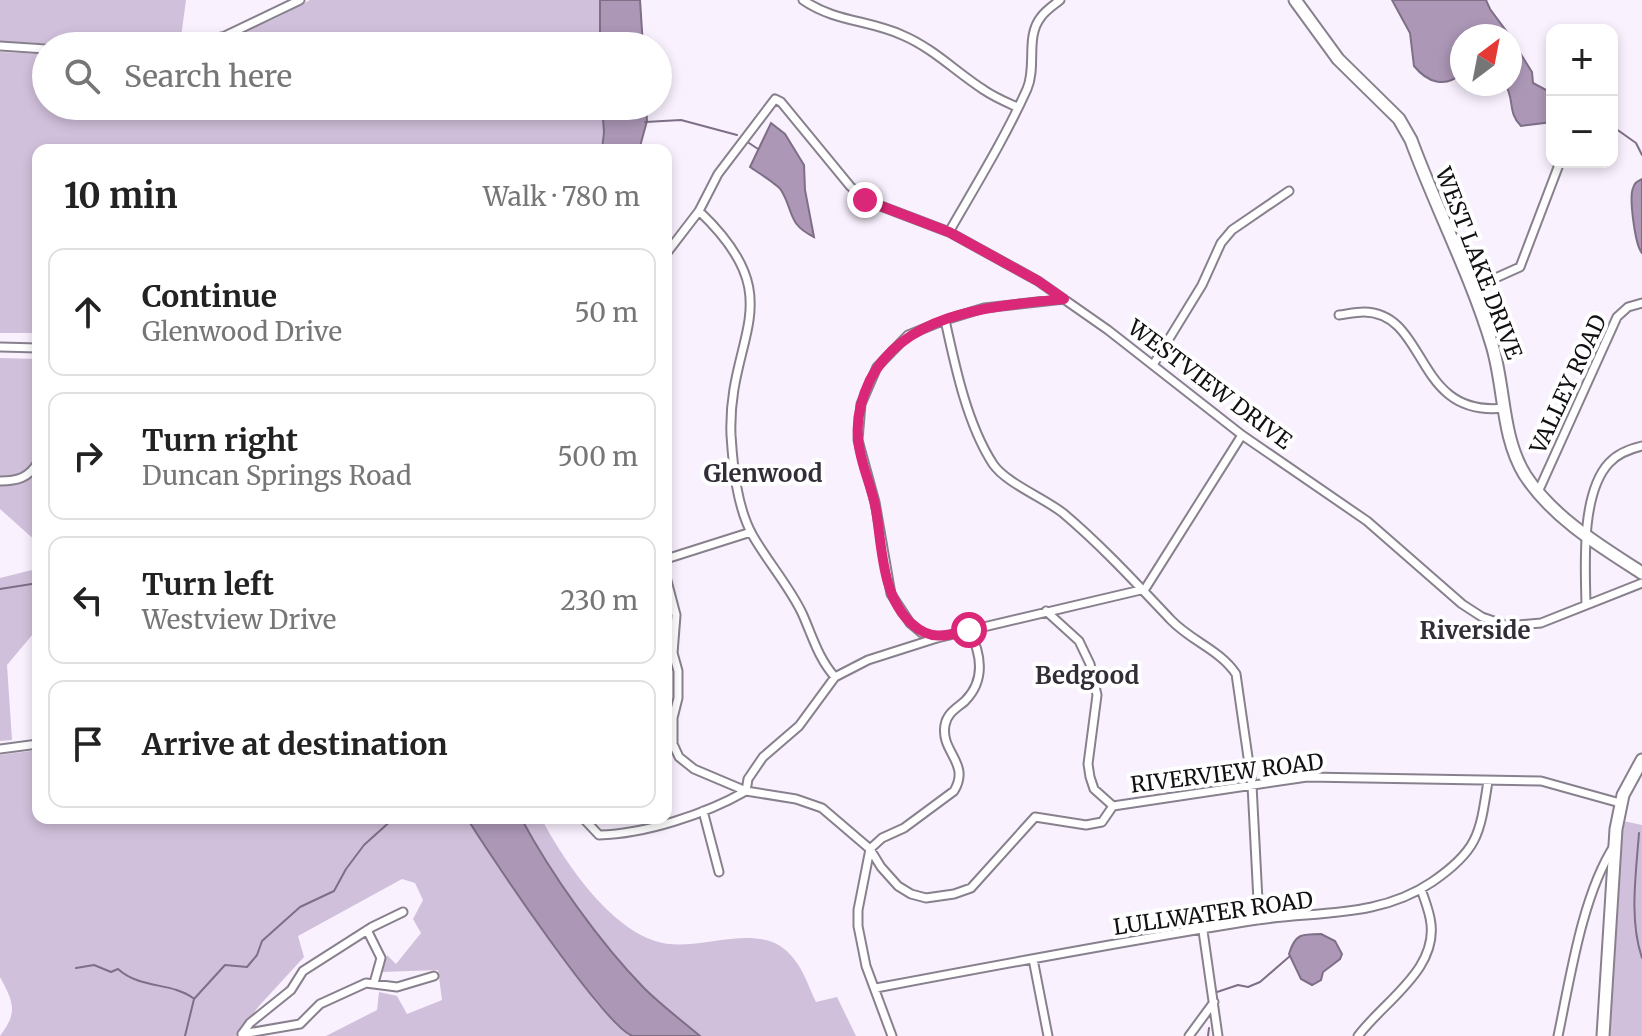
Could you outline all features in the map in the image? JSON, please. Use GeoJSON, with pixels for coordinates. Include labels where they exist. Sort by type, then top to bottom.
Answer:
{"type":"FeatureCollection","features":[{"type":"Feature","properties":{"kind":"main road","name":"WEST LAKE DRIVE"},"geometry":{"type":"LineString","coordinates":[[1295,0],[1338,59],[1399,119],[1411,140],[1492,344],[1504,408],[1516,454],[1525,474],[1563,518],[1642,573]]}},
{"type":"Feature","properties":{"kind":"main road"},"geometry":{"type":"LineString","coordinates":[[1603,1036],[1620,803],[1642,760]]}},
{"type":"Feature","properties":{"kind":"street"},"geometry":{"type":"LineString","coordinates":[[233,32],[300,0]]}},
{"type":"Feature","properties":{"kind":"street"},"geometry":{"type":"LineString","coordinates":[[803,0],[830,14],[881,27],[921,44],[985,91],[1017,107]]}},
{"type":"Feature","properties":{"kind":"street"},"geometry":{"type":"LineString","coordinates":[[949,232],[1005,135],[1027,89],[1032,72],[1034,30],[1041,17],[1060,0]]}},
{"type":"Feature","properties":{"kind":"street"},"geometry":{"type":"LineString","coordinates":[[0,46],[32,48]]}},
{"type":"Feature","properties":{"kind":"street","name":"WESTVIEW DRIVE"},"geometry":{"type":"LineString","coordinates":[[699,211],[718,174],[775,99],[781,102],[865,200],[949,232],[1038,281],[1242,435],[1367,521],[1462,604],[1482,617],[1508,626],[1527,626],[1556,618],[1642,583]]}},
{"type":"Feature","properties":{"kind":"street"},"geometry":{"type":"LineString","coordinates":[[1471,289],[1520,267],[1558,168]]}},
{"type":"Feature","properties":{"kind":"street"},"geometry":{"type":"LineString","coordinates":[[1153,365],[1202,285],[1221,243],[1232,230],[1289,191]]}},
{"type":"Feature","properties":{"kind":"street"},"geometry":{"type":"LineString","coordinates":[[672,246],[699,211],[730,244],[744,270],[751,295],[749,327],[733,398],[731,435],[739,493],[751,532],[801,611],[826,667],[835,677]]}},
{"type":"Feature","properties":{"kind":"street"},"geometry":{"type":"LineString","coordinates":[[937,638],[922,633],[910,623],[891,594],[875,502],[858,440],[858,416],[868,385],[877,367],[908,335],[984,308],[1064,299]]}},
{"type":"Feature","properties":{"kind":"street","name":"VALLEY ROAD"},"geometry":{"type":"LineString","coordinates":[[1538,492],[1617,317],[1628,307],[1642,303]]}},
{"type":"Feature","properties":{"kind":"street"},"geometry":{"type":"LineString","coordinates":[[1339,315],[1364,312],[1380,315],[1409,339],[1434,382],[1448,395],[1471,407],[1504,408]]}},
{"type":"Feature","properties":{"kind":"street"},"geometry":{"type":"LineString","coordinates":[[945,320],[958,375],[992,462],[998,470],[1060,511],[1145,589],[1173,622],[1228,662],[1236,674],[1252,785],[1259,920]]}},
{"type":"Feature","properties":{"kind":"street"},"geometry":{"type":"LineString","coordinates":[[0,347],[32,348]]}},
{"type":"Feature","properties":{"kind":"street"},"geometry":{"type":"LineString","coordinates":[[672,820],[703,811],[746,791],[748,779],[763,757],[799,726],[835,677],[868,660],[937,638],[1145,589],[1242,435]]}},
{"type":"Feature","properties":{"kind":"street"},"geometry":{"type":"LineString","coordinates":[[1586,604],[1588,537],[1595,485],[1616,455],[1642,446]]}},
{"type":"Feature","properties":{"kind":"street"},"geometry":{"type":"LineString","coordinates":[[0,481],[26,476],[32,469]]}},
{"type":"Feature","properties":{"kind":"street"},"geometry":{"type":"LineString","coordinates":[[672,557],[751,532]]}},
{"type":"Feature","properties":{"kind":"street","name":"RIVERVIEW ROAD"},"geometry":{"type":"LineString","coordinates":[[672,600],[676,615],[673,653],[678,671],[673,744],[679,757],[694,769],[746,791],[796,799],[822,808],[870,849],[898,886],[926,898],[971,888],[1035,817],[1086,825],[1102,822],[1113,806],[1307,777],[1527,781],[1558,784],[1620,803]]}},
{"type":"Feature","properties":{"kind":"street"},"geometry":{"type":"LineString","coordinates":[[1046,611],[1079,641],[1090,664],[1097,695],[1088,764],[1090,777],[1094,789],[1113,806]]}},
{"type":"Feature","properties":{"kind":"street"},"geometry":{"type":"LineString","coordinates":[[892,1036],[866,966],[858,910],[870,849],[882,838],[904,828],[958,785],[961,774],[946,740],[945,726],[949,715],[967,699],[977,680],[979,651],[969,630]]}},
{"type":"Feature","properties":{"kind":"street"},"geometry":{"type":"LineString","coordinates":[[0,749],[32,745]]}},
{"type":"Feature","properties":{"kind":"street","name":"LULLWATER ROAD"},"geometry":{"type":"LineString","coordinates":[[876,988],[1259,920],[1361,911],[1394,902],[1421,889],[1459,861],[1474,842],[1484,817],[1488,781]]}},
{"type":"Feature","properties":{"kind":"street"},"geometry":{"type":"LineString","coordinates":[[703,811],[719,872]]}},
{"type":"Feature","properties":{"kind":"street"},"geometry":{"type":"LineString","coordinates":[[589,824],[599,835],[624,835],[660,824]]}},
{"type":"Feature","properties":{"kind":"street"},"geometry":{"type":"LineString","coordinates":[[1558,1036],[1590,903],[1603,866],[1615,845]]}},
{"type":"Feature","properties":{"kind":"street"},"geometry":{"type":"LineString","coordinates":[[1358,1036],[1426,959],[1431,941],[1431,921],[1421,889]]}},
{"type":"Feature","properties":{"kind":"street"},"geometry":{"type":"LineString","coordinates":[[242,1035],[250,1023],[291,990],[303,971],[367,930],[403,912]]}},
{"type":"Feature","properties":{"kind":"street"},"geometry":{"type":"LineString","coordinates":[[367,930],[381,958],[374,983]]}},
{"type":"Feature","properties":{"kind":"street"},"geometry":{"type":"LineString","coordinates":[[1203,931],[1218,1036]]}},
{"type":"Feature","properties":{"kind":"street"},"geometry":{"type":"LineString","coordinates":[[1033,959],[1048,1036]]}},
{"type":"Feature","properties":{"kind":"street"},"geometry":{"type":"LineString","coordinates":[[242,1035],[300,1024],[320,1004],[366,983],[397,987],[434,976]]}},
{"type":"Feature","properties":{"kind":"street"},"geometry":{"type":"LineString","coordinates":[[1189,1036],[1214,1002]]}},
{"type":"Feature","properties":{"kind":"shaded area"},"geometry":{"type":"Polygon","coordinates":[[[0,0],[186,0],[182,32],[32,32],[32,43],[0,42],[0,0]]]}},
{"type":"Feature","properties":{"kind":"shaded area"},"geometry":{"type":"Polygon","coordinates":[[[310,0],[600,0],[600,32],[242,32],[310,0]]]}},
{"type":"Feature","properties":{"kind":"shaded area"},"geometry":{"type":"Polygon","coordinates":[[[600,0],[640,0],[642,32],[600,32],[600,0]]]}},
{"type":"Feature","properties":{"kind":"shaded area"},"geometry":{"type":"Polygon","coordinates":[[[1392,0],[1486,0],[1501,24],[1450,24],[1450,81],[1443,82],[1430,79],[1414,66],[1410,33],[1392,0]]]}},
{"type":"Feature","properties":{"kind":"shaded area"},"geometry":{"type":"Polygon","coordinates":[[[0,52],[32,53],[32,120],[603,120],[603,144],[32,144],[32,333],[0,333],[0,52]]]}},
{"type":"Feature","properties":{"kind":"shaded area"},"geometry":{"type":"Polygon","coordinates":[[[1522,56],[1532,72],[1533,83],[1546,90],[1546,123],[1521,126],[1514,116],[1510,96],[1522,96],[1522,56]]]}},
{"type":"Feature","properties":{"kind":"shaded area"},"geometry":{"type":"Polygon","coordinates":[[[603,120],[647,120],[641,144],[603,144],[603,120]]]}},
{"type":"Feature","properties":{"kind":"shaded area"},"geometry":{"type":"Polygon","coordinates":[[[771,123],[785,134],[804,165],[805,190],[814,237],[795,222],[779,187],[750,167],[771,123]]]}},
{"type":"Feature","properties":{"kind":"shaded area"},"geometry":{"type":"Polygon","coordinates":[[[1642,179],[1642,253],[1635,232],[1632,193],[1636,182],[1642,179]]]}},
{"type":"Feature","properties":{"kind":"shaded area"},"geometry":{"type":"Polygon","coordinates":[[[0,358],[32,359],[32,538],[0,509],[0,358]]]}},
{"type":"Feature","properties":{"kind":"shaded area"},"geometry":{"type":"Polygon","coordinates":[[[32,570],[32,635],[7,665],[12,740],[0,741],[0,578],[32,570]]]}},
{"type":"Feature","properties":{"kind":"shaded area"},"geometry":{"type":"Polygon","coordinates":[[[32,751],[32,824],[471,824],[510,884],[597,1004],[631,1036],[326,1036],[377,1010],[379,992],[397,996],[407,1014],[442,1000],[438,970],[382,972],[387,955],[396,964],[421,933],[413,919],[423,900],[415,883],[402,879],[298,936],[304,957],[236,1036],[0,1036],[10,1020],[12,1007],[0,977],[0,755],[32,751]]]}},
{"type":"Feature","properties":{"kind":"shaded area"},"geometry":{"type":"Polygon","coordinates":[[[1623,821],[1642,825],[1642,1036],[1609,1036],[1623,821]]]}},
{"type":"Feature","properties":{"kind":"shaded area"},"geometry":{"type":"Polygon","coordinates":[[[471,824],[524,824],[562,885],[610,950],[651,994],[700,1036],[633,1036],[619,1026],[574,973],[471,824]]]}},
{"type":"Feature","properties":{"kind":"shaded area"},"geometry":{"type":"Polygon","coordinates":[[[525,824],[545,824],[589,890],[620,921],[637,933],[672,944],[747,938],[781,946],[798,964],[816,1002],[837,997],[856,1036],[700,1036],[647,990],[623,964],[561,883],[525,824]]]}},
{"type":"Feature","properties":{"kind":"shaded area"},"geometry":{"type":"Polygon","coordinates":[[[1321,934],[1335,941],[1342,954],[1323,972],[1321,980],[1312,985],[1301,979],[1289,954],[1300,936],[1321,934]]]}},
{"type":"Feature","properties":{"kind":"waterway"},"geometry":{"type":"LineString","coordinates":[[645,122],[681,120],[737,135]]}},
{"type":"Feature","properties":{"kind":"waterway"},"geometry":{"type":"LineString","coordinates":[[1618,130],[1636,143],[1642,155]]}},
{"type":"Feature","properties":{"kind":"waterway"},"geometry":{"type":"LineString","coordinates":[[746,141],[758,149]]}},
{"type":"Feature","properties":{"kind":"waterway"},"geometry":{"type":"LineString","coordinates":[[0,589],[32,584]]}},
{"type":"Feature","properties":{"kind":"waterway"},"geometry":{"type":"LineString","coordinates":[[185,1036],[194,999],[225,965],[247,967],[257,955],[262,941],[300,907],[334,891],[364,845],[387,824]]}},
{"type":"Feature","properties":{"kind":"waterway"},"geometry":{"type":"LineString","coordinates":[[1639,833],[1635,913],[1642,958]]}},
{"type":"Feature","properties":{"kind":"waterway"},"geometry":{"type":"LineString","coordinates":[[1217,992],[1260,982],[1290,956]]}},
{"type":"Feature","properties":{"kind":"waterway"},"geometry":{"type":"LineString","coordinates":[[76,968],[94,965],[111,972],[118,969],[136,980],[193,998]]}},
{"type":"Feature","properties":{"kind":"waterway"},"geometry":{"type":"LineString","coordinates":[[1208,1036],[1209,1028]]}},
{"type":"Feature","properties":{"kind":"district","name":"Glenwood"},"geometry":{"type":"Point","coordinates":[763,473]}},
{"type":"Feature","properties":{"kind":"district","name":"Riverside"},"geometry":{"type":"Point","coordinates":[1475,630]}},
{"type":"Feature","properties":{"kind":"district","name":"Bedgood"},"geometry":{"type":"Point","coordinates":[1087,675]}},
{"type":"Feature","properties":{"kind":"route"},"geometry":{"type":"LineString","coordinates":[[865,200],[949,232],[1038,281],[1064,299],[984,308],[908,335],[877,367],[861,404],[858,440],[875,502],[891,594],[900,612],[922,633],[937,638],[969,630]]}}]}
